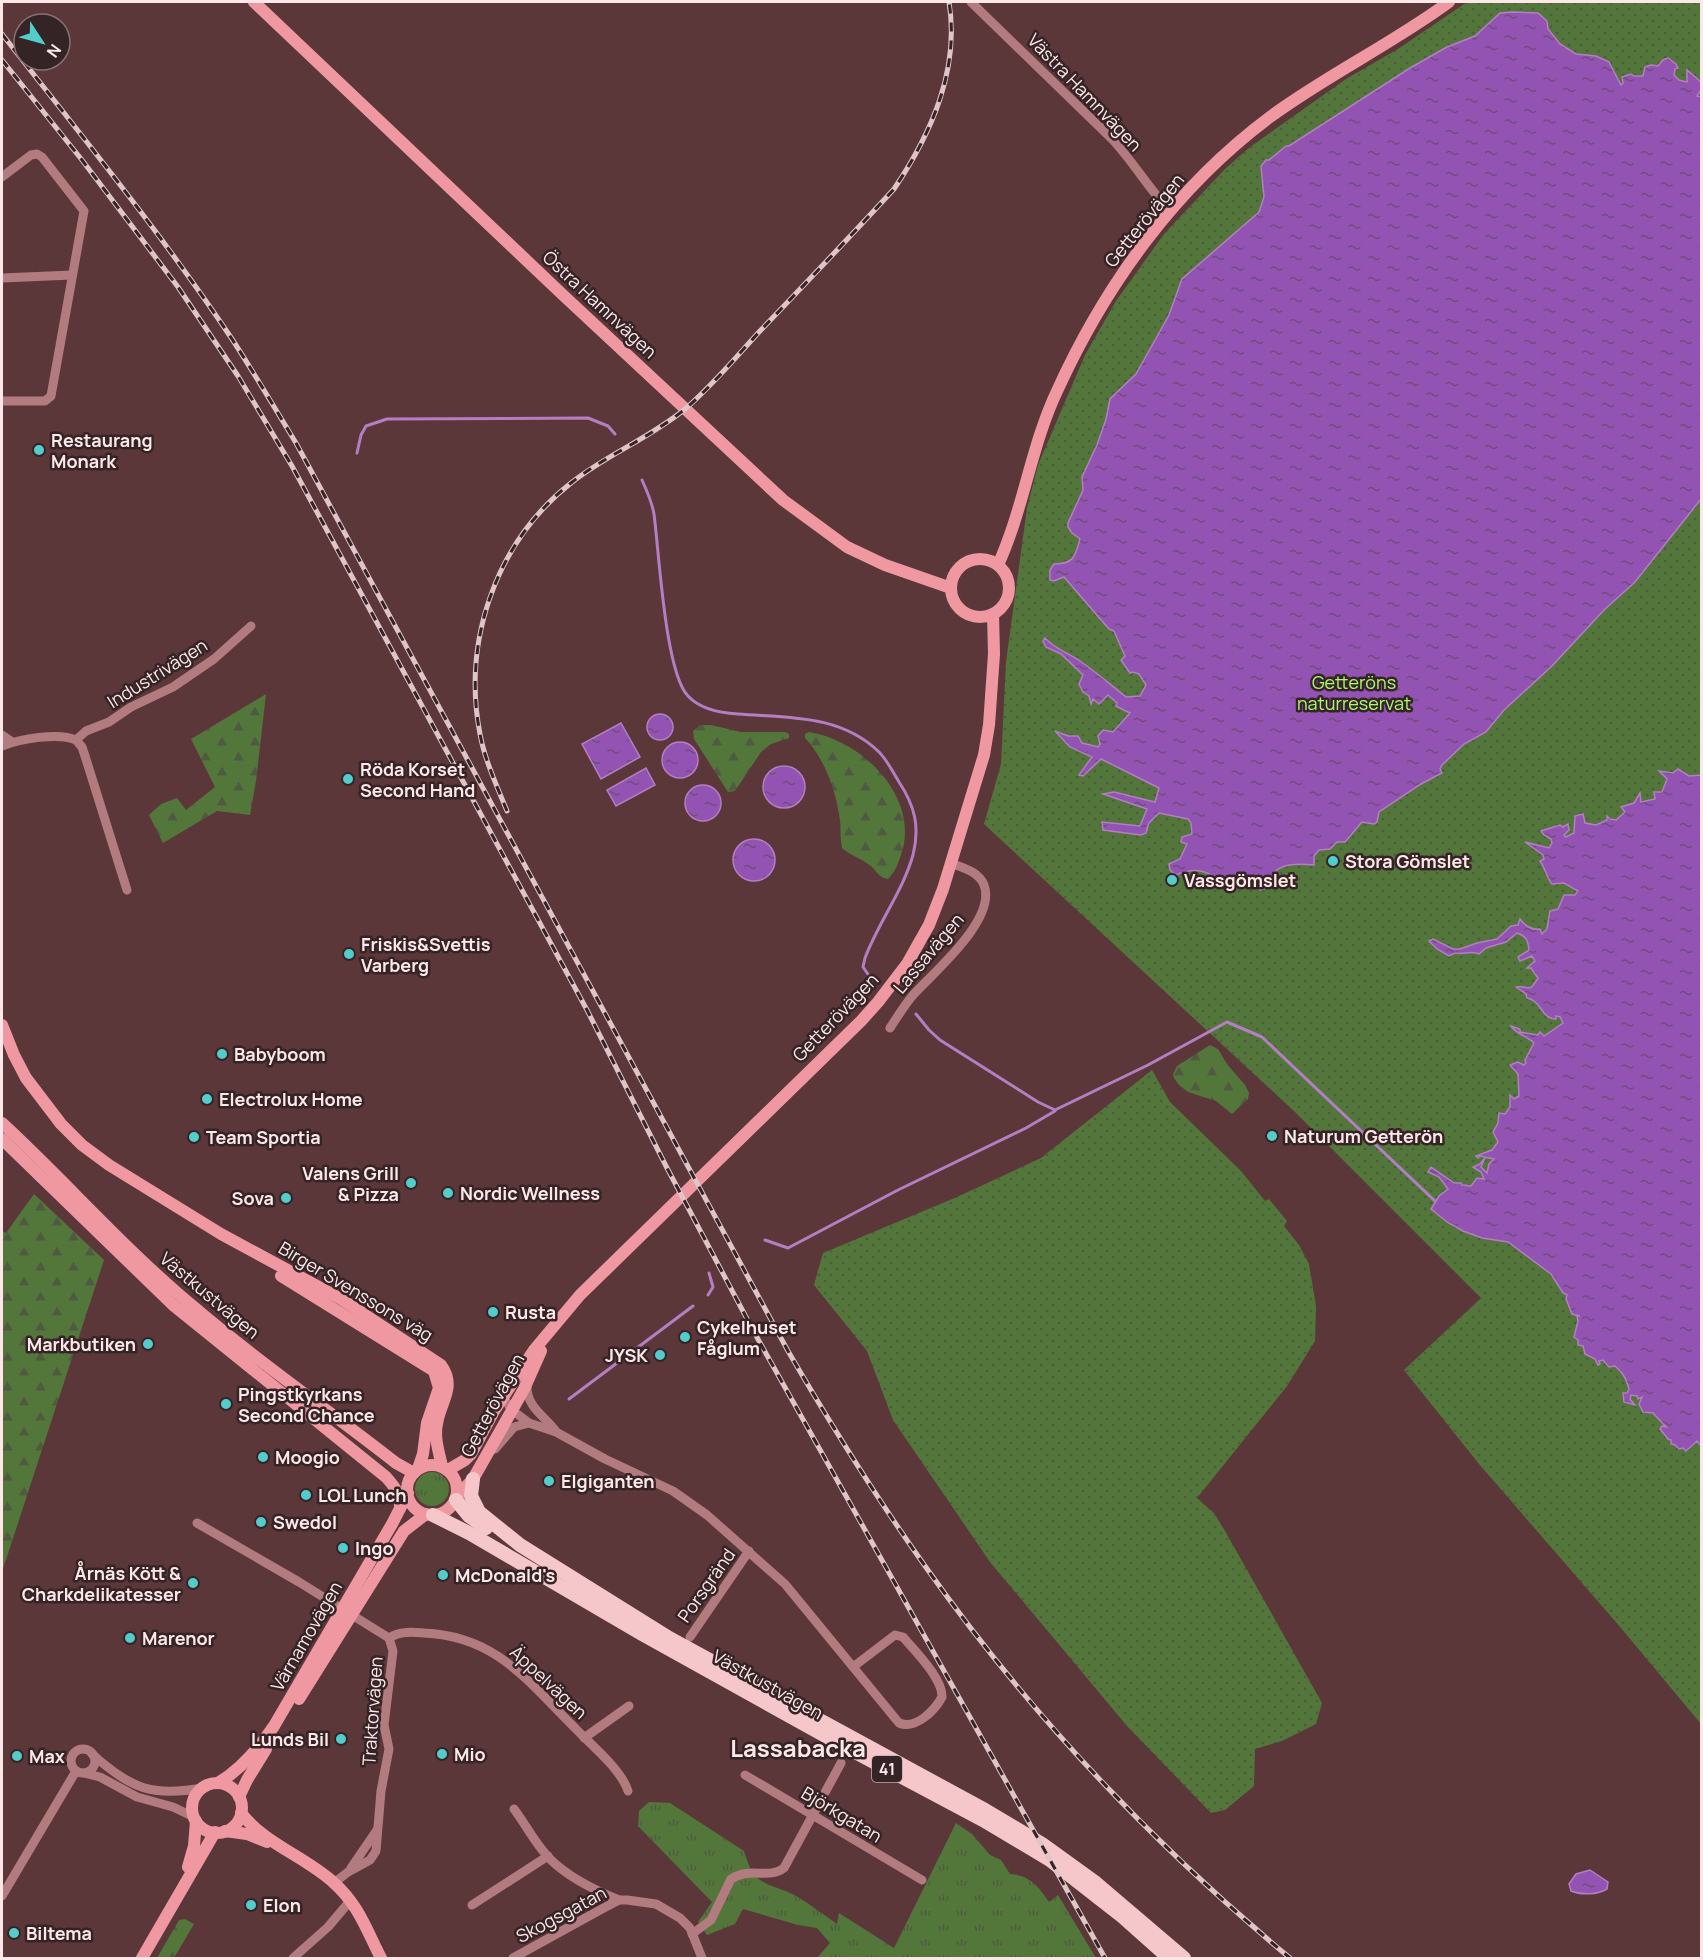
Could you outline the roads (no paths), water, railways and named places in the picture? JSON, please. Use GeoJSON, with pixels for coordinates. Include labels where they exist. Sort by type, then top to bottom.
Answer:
{"type":"FeatureCollection","features":[{"type":"Feature","properties":{"kind":"main road","name":"Västkustvägen"},"geometry":{"type":"LineString","coordinates":[[476,1473],[471,1496],[478,1512],[520,1545]]}},
{"type":"Feature","properties":{"kind":"main road","name":"Västkustvägen"},"geometry":{"type":"LineString","coordinates":[[456,1498],[476,1522],[520,1545],[669,1638],[986,1810],[1042,1844],[1104,1889],[1184,1959]]}},
{"type":"Feature","properties":{"kind":"main road","name":"41"},"geometry":{"type":"LineString","coordinates":[[430,1514],[460,1528]]}},
{"type":"Feature","properties":{"kind":"main road","name":"Västkustvägen"},"geometry":{"type":"LineString","coordinates":[[460,1528],[642,1634],[838,1743],[983,1820],[1050,1860],[1107,1904],[1169,1959]]}},
{"type":"Feature","properties":{"kind":"street","name":"Östra Hamnvägen"},"geometry":{"type":"LineString","coordinates":[[254,2],[783,500],[847,547],[885,565],[951,588]]}},
{"type":"Feature","properties":{"kind":"street","name":"Västra Hamnvägen"},"geometry":{"type":"LineString","coordinates":[[971,2],[1111,138],[1170,211]]}},
{"type":"Feature","properties":{"kind":"street","name":"Getterövägen"},"geometry":{"type":"LineString","coordinates":[[998,565],[1018,516],[1038,440],[1084,333],[1120,275],[1170,211],[1206,173],[1269,118],[1449,2]]}},
{"type":"Feature","properties":{"kind":"street"},"geometry":{"type":"LineString","coordinates":[[2,177],[31,155],[37,154],[42,157],[84,211],[49,400],[2,401]]}},
{"type":"Feature","properties":{"kind":"street"},"geometry":{"type":"LineString","coordinates":[[2,278],[72,275]]}},
{"type":"Feature","properties":{"kind":"street"},"geometry":{"type":"LineString","coordinates":[[987,559],[998,565],[1006,574],[1010,587],[1003,605],[993,614],[974,616],[963,610],[954,600],[951,588],[954,575],[962,565],[968,562],[987,559]]}},
{"type":"Feature","properties":{"kind":"street","name":"Getterövägen"},"geometry":{"type":"LineString","coordinates":[[456,1498],[476,1473],[534,1350],[580,1295],[861,1021],[893,984],[912,955],[943,889],[984,755],[989,725],[994,654],[993,614]]}},
{"type":"Feature","properties":{"kind":"street","name":"Industrivägen"},"geometry":{"type":"LineString","coordinates":[[76,740],[86,731],[109,722],[131,707],[173,687],[214,660],[251,626]]}},
{"type":"Feature","properties":{"kind":"street"},"geometry":{"type":"LineString","coordinates":[[2,735],[12,742]]}},
{"type":"Feature","properties":{"kind":"street"},"geometry":{"type":"LineString","coordinates":[[2,746],[12,742],[59,736],[76,740],[82,747],[127,890]]}},
{"type":"Feature","properties":{"kind":"street","name":"Lassavägen"},"geometry":{"type":"LineString","coordinates":[[890,1028],[913,996],[962,943],[979,916],[986,897],[980,878],[950,863]]}},
{"type":"Feature","properties":{"kind":"street","name":"Birger Svenssons väg"},"geometry":{"type":"LineString","coordinates":[[2,1025],[26,1078],[61,1124],[82,1145],[109,1165],[434,1371],[439,1388],[427,1423],[423,1454],[416,1471]]}},
{"type":"Feature","properties":{"kind":"street","name":"Västkustvägen"},"geometry":{"type":"LineString","coordinates":[[2,1123],[141,1260],[194,1308],[396,1463],[416,1471]]}},
{"type":"Feature","properties":{"kind":"street","name":"Västkustvägen"},"geometry":{"type":"LineString","coordinates":[[2,1139],[173,1305],[338,1437],[394,1485],[400,1498],[400,1508]]}},
{"type":"Feature","properties":{"kind":"street","name":"Birger Svenssons väg"},"geometry":{"type":"LineString","coordinates":[[221,1234],[341,1299],[441,1365],[446,1371],[449,1389],[436,1425],[436,1434],[445,1468]]}},
{"type":"Feature","properties":{"kind":"street","name":"Getterövägen"},"geometry":{"type":"LineString","coordinates":[[445,1468],[465,1460],[471,1454],[507,1404],[528,1380],[554,1326]]}},
{"type":"Feature","properties":{"kind":"street"},"geometry":{"type":"LineString","coordinates":[[528,1380],[528,1395],[536,1411],[556,1432]]}},
{"type":"Feature","properties":{"kind":"street"},"geometry":{"type":"LineString","coordinates":[[507,1404],[536,1411]]}},
{"type":"Feature","properties":{"kind":"street"},"geometry":{"type":"LineString","coordinates":[[507,1404],[529,1423],[556,1432],[605,1459],[673,1491],[707,1515],[798,1597],[896,1720],[903,1725],[915,1723],[935,1708],[942,1697],[941,1686],[900,1635],[896,1635],[853,1666]]}},
{"type":"Feature","properties":{"kind":"street"},"geometry":{"type":"LineString","coordinates":[[476,1473],[514,1427],[529,1423]]}},
{"type":"Feature","properties":{"kind":"street","name":"Västkustvägen"},"geometry":{"type":"LineString","coordinates":[[338,1437],[399,1477],[408,1491]]}},
{"type":"Feature","properties":{"kind":"street"},"geometry":{"type":"LineString","coordinates":[[408,1491],[416,1471],[430,1465],[445,1468]]}},
{"type":"Feature","properties":{"kind":"street","name":"41"},"geometry":{"type":"LineString","coordinates":[[445,1468],[457,1485],[456,1498]]}},
{"type":"Feature","properties":{"kind":"street","name":"41"},"geometry":{"type":"LineString","coordinates":[[408,1491],[412,1504],[430,1514]]}},
{"type":"Feature","properties":{"kind":"street","name":"Värnamovägen"},"geometry":{"type":"LineString","coordinates":[[239,1797],[257,1762],[348,1612],[408,1491]]}},
{"type":"Feature","properties":{"kind":"street"},"geometry":{"type":"LineString","coordinates":[[430,1514],[445,1512],[456,1498]]}},
{"type":"Feature","properties":{"kind":"street","name":"Värnamovägen"},"geometry":{"type":"LineString","coordinates":[[376,1577],[404,1531],[430,1514]]}},
{"type":"Feature","properties":{"kind":"street","name":"Värnamovägen"},"geometry":{"type":"LineString","coordinates":[[218,1783],[238,1770],[266,1738],[348,1612],[408,1535],[419,1526],[437,1522],[460,1528]]}},
{"type":"Feature","properties":{"kind":"street","name":"Traktorvägen"},"geometry":{"type":"LineString","coordinates":[[197,1523],[389,1638],[393,1651],[384,1725],[389,1749],[377,1830],[348,1872],[334,1883]]}},
{"type":"Feature","properties":{"kind":"street","name":"Porsgränd"},"geometry":{"type":"LineString","coordinates":[[690,1637],[749,1551]]}},
{"type":"Feature","properties":{"kind":"street","name":"Äppelvägen"},"geometry":{"type":"LineString","coordinates":[[389,1638],[405,1632],[436,1633],[451,1635],[489,1649],[519,1672],[620,1774],[628,1791]]}},
{"type":"Feature","properties":{"kind":"street"},"geometry":{"type":"LineString","coordinates":[[584,1738],[629,1706]]}},
{"type":"Feature","properties":{"kind":"street"},"geometry":{"type":"LineString","coordinates":[[142,1959],[176,1899],[220,1831],[236,1824],[241,1813],[239,1797],[229,1786],[218,1783],[176,1792],[142,1787],[121,1778],[92,1754],[82,1749],[74,1753],[71,1760],[80,1772],[100,1777],[137,1797],[173,1807],[195,1819],[206,1830],[220,1831],[247,1834],[280,1847]]}},
{"type":"Feature","properties":{"kind":"street"},"geometry":{"type":"LineString","coordinates":[[2,1896],[80,1772],[93,1766],[92,1754]]}},
{"type":"Feature","properties":{"kind":"street"},"geometry":{"type":"LineString","coordinates":[[702,1959],[692,1934],[711,1920],[731,1879],[747,1872],[772,1874],[784,1868],[841,1764]]}},
{"type":"Feature","properties":{"kind":"street","name":"Björkgatan"},"geometry":{"type":"LineString","coordinates":[[745,1775],[922,1880]]}},
{"type":"Feature","properties":{"kind":"street"},"geometry":{"type":"LineString","coordinates":[[176,1899],[191,1857],[195,1819],[194,1801],[203,1788]]}},
{"type":"Feature","properties":{"kind":"street"},"geometry":{"type":"LineString","coordinates":[[514,1809],[548,1856],[573,1878],[619,1900]]}},
{"type":"Feature","properties":{"kind":"street"},"geometry":{"type":"LineString","coordinates":[[241,1813],[254,1827],[280,1847],[334,1883],[364,1920],[381,1959]]}},
{"type":"Feature","properties":{"kind":"street"},"geometry":{"type":"LineString","coordinates":[[472,1905],[548,1856]]}},
{"type":"Feature","properties":{"kind":"street","name":"Skogsgatan"},"geometry":{"type":"LineString","coordinates":[[513,1959],[619,1900],[647,1902],[665,1908],[680,1918],[692,1934]]}},
{"type":"Feature","properties":{"kind":"street"},"geometry":{"type":"LineString","coordinates":[[293,1959],[328,1928],[350,1901]]}},
{"type":"Feature","properties":{"kind":"water"},"geometry":{"type":"Polygon","coordinates":[[[1500,13],[1538,13],[1547,21],[1548,29],[1560,44],[1576,54],[1596,56],[1609,62],[1621,85],[1622,77],[1631,74],[1643,76],[1645,67],[1658,66],[1668,58],[1678,68],[1675,69],[1674,75],[1679,80],[1687,82],[1687,70],[1701,82],[1701,90],[1697,96],[1702,97],[1701,499],[1635,582],[1604,610],[1552,666],[1504,710],[1486,732],[1464,744],[1442,765],[1440,769],[1442,773],[1379,812],[1377,822],[1374,824],[1362,822],[1345,842],[1337,842],[1330,849],[1319,850],[1314,856],[1314,865],[1298,864],[1278,869],[1269,880],[1267,888],[1260,890],[1255,882],[1242,879],[1239,882],[1228,884],[1204,872],[1191,871],[1176,875],[1170,870],[1169,864],[1180,859],[1187,844],[1181,842],[1182,837],[1192,834],[1191,823],[1188,819],[1159,813],[1149,823],[1146,833],[1141,835],[1103,830],[1102,822],[1140,826],[1147,809],[1103,794],[1114,792],[1155,802],[1159,788],[1101,759],[1083,776],[1079,775],[1092,757],[1070,747],[1055,731],[1068,736],[1078,736],[1082,743],[1098,747],[1100,744],[1098,736],[1103,730],[1113,732],[1130,713],[1116,706],[1117,703],[1108,695],[1099,704],[1093,699],[1091,704],[1089,696],[1083,692],[1079,684],[1083,675],[1061,654],[1046,647],[1043,641],[1045,638],[1086,665],[1126,697],[1140,696],[1146,685],[1139,674],[1130,673],[1121,660],[1125,656],[1114,631],[1109,629],[1064,577],[1054,581],[1050,580],[1050,570],[1054,564],[1065,563],[1072,559],[1080,539],[1072,533],[1068,523],[1083,490],[1082,477],[1097,445],[1110,399],[1136,374],[1169,315],[1182,279],[1259,212],[1264,197],[1261,166],[1266,160],[1410,68],[1447,47],[1475,36],[1500,13]]]}},
{"type":"Feature","properties":{"kind":"water"},"geometry":{"type":"Polygon","coordinates":[[[660,714],[669,718],[673,727],[669,736],[660,740],[651,736],[647,727],[651,718],[660,714]]]}},
{"type":"Feature","properties":{"kind":"water"},"geometry":{"type":"Polygon","coordinates":[[[621,723],[640,757],[601,779],[582,744],[621,723]]]}},
{"type":"Feature","properties":{"kind":"water"},"geometry":{"type":"Polygon","coordinates":[[[680,742],[693,747],[698,760],[693,773],[680,778],[667,773],[662,760],[667,747],[680,742]]]}},
{"type":"Feature","properties":{"kind":"water"},"geometry":{"type":"Polygon","coordinates":[[[784,766],[792,767],[799,772],[804,779],[804,795],[799,802],[792,807],[784,808],[776,807],[769,802],[764,795],[763,787],[764,779],[769,772],[776,767],[784,766]]]}},
{"type":"Feature","properties":{"kind":"water"},"geometry":{"type":"Polygon","coordinates":[[[646,768],[655,785],[616,806],[607,790],[646,768]]]}},
{"type":"Feature","properties":{"kind":"water"},"geometry":{"type":"Polygon","coordinates":[[[1678,769],[1689,776],[1702,775],[1702,1447],[1697,1441],[1686,1451],[1671,1444],[1671,1440],[1660,1429],[1662,1426],[1666,1427],[1653,1413],[1643,1412],[1639,1404],[1642,1397],[1638,1399],[1637,1396],[1631,1395],[1630,1399],[1635,1405],[1624,1402],[1623,1393],[1627,1393],[1629,1389],[1624,1376],[1615,1366],[1609,1367],[1603,1360],[1599,1361],[1598,1365],[1595,1359],[1585,1354],[1583,1346],[1578,1345],[1578,1340],[1574,1337],[1577,1316],[1580,1316],[1572,1314],[1566,1299],[1567,1295],[1563,1293],[1551,1274],[1508,1242],[1482,1238],[1463,1231],[1431,1209],[1439,1196],[1448,1189],[1439,1177],[1428,1172],[1431,1167],[1454,1183],[1462,1185],[1471,1186],[1477,1178],[1484,1179],[1481,1172],[1473,1167],[1485,1158],[1481,1167],[1487,1173],[1489,1164],[1494,1159],[1476,1156],[1492,1150],[1498,1142],[1493,1132],[1498,1123],[1499,1113],[1505,1114],[1510,1107],[1510,1095],[1514,1099],[1519,1096],[1518,1074],[1510,1065],[1518,1062],[1524,1065],[1534,1043],[1511,1026],[1520,1029],[1520,1032],[1538,1035],[1540,1032],[1544,1036],[1563,1023],[1560,1017],[1556,1016],[1556,1019],[1547,1016],[1536,1003],[1516,987],[1531,987],[1538,978],[1531,968],[1527,968],[1535,961],[1532,956],[1520,961],[1518,957],[1529,950],[1523,936],[1517,933],[1506,942],[1486,948],[1479,954],[1455,953],[1449,956],[1429,941],[1433,939],[1453,949],[1460,949],[1497,939],[1511,926],[1518,925],[1520,919],[1529,927],[1540,929],[1542,934],[1547,929],[1550,911],[1558,909],[1564,895],[1575,895],[1578,891],[1564,883],[1552,884],[1540,861],[1544,859],[1543,855],[1525,842],[1549,848],[1552,843],[1551,839],[1541,831],[1568,824],[1569,830],[1564,835],[1566,837],[1574,833],[1575,816],[1583,814],[1585,823],[1596,825],[1607,820],[1607,816],[1616,820],[1625,812],[1621,807],[1634,803],[1640,793],[1641,802],[1655,799],[1654,792],[1662,792],[1667,779],[1659,771],[1673,773],[1678,769]]]}},
{"type":"Feature","properties":{"kind":"water"},"geometry":{"type":"Polygon","coordinates":[[[703,785],[715,791],[721,803],[715,815],[703,821],[691,815],[685,803],[691,791],[703,785]]]}},
{"type":"Feature","properties":{"kind":"water"},"geometry":{"type":"Polygon","coordinates":[[[754,839],[762,840],[769,845],[774,852],[774,868],[769,875],[762,880],[754,881],[746,880],[739,875],[734,868],[733,860],[734,852],[739,845],[746,840],[754,839]]]}},
{"type":"Feature","properties":{"kind":"water"},"geometry":{"type":"Polygon","coordinates":[[[1590,1870],[1608,1882],[1607,1889],[1589,1894],[1571,1891],[1569,1884],[1576,1874],[1590,1870]]]}},
{"type":"Feature","properties":{"kind":"waterway"},"geometry":{"type":"LineString","coordinates":[[357,453],[361,435],[366,426],[387,419],[588,418],[608,426],[615,434]]}},
{"type":"Feature","properties":{"kind":"waterway"},"geometry":{"type":"LineString","coordinates":[[642,480],[654,514],[668,638],[680,683],[688,696],[698,704],[717,711],[812,720],[847,731],[864,740],[882,755],[909,800],[916,826],[913,855],[903,881],[865,958],[863,967],[872,980]]}},
{"type":"Feature","properties":{"kind":"waterway"},"geometry":{"type":"LineString","coordinates":[[916,1014],[940,1040],[1038,1102],[1055,1110],[1148,1065],[1227,1022],[1262,1037],[1435,1201]]}},
{"type":"Feature","properties":{"kind":"waterway"},"geometry":{"type":"LineString","coordinates":[[765,1240],[788,1248],[898,1190],[1026,1128],[1055,1111]]}},
{"type":"Feature","properties":{"kind":"waterway"},"geometry":{"type":"LineString","coordinates":[[708,1295],[713,1287],[709,1273]]}},
{"type":"Feature","properties":{"kind":"waterway"},"geometry":{"type":"LineString","coordinates":[[569,1399],[693,1306]]}},
{"type":"Feature","properties":{"kind":"railway"},"geometry":{"type":"LineString","coordinates":[[507,811],[485,754],[476,699],[476,664],[481,629],[491,596],[505,564],[523,534],[545,507],[571,483],[671,419],[705,391],[894,189],[920,146],[940,100],[950,52],[949,2]]}},
{"type":"Feature","properties":{"kind":"railway"},"geometry":{"type":"LineString","coordinates":[[2,34],[120,184],[177,261],[232,339],[296,443],[788,1351],[889,1514],[925,1566],[1006,1673],[1095,1774],[1190,1869],[1290,1958]]}},
{"type":"Feature","properties":{"kind":"railway"},"geometry":{"type":"LineString","coordinates":[[2,60],[82,160],[178,287],[238,376],[292,466],[587,1010],[754,1332],[1105,1958]]}},
{"type":"Feature","properties":{"kind":"place","name":"Restaurang Monark"},"geometry":{"type":"Point","coordinates":[39,450]}},
{"type":"Feature","properties":{"kind":"place","name":"Röda Korset Second Hand"},"geometry":{"type":"Point","coordinates":[348,779]}},
{"type":"Feature","properties":{"kind":"place","name":"Stora Gömslet"},"geometry":{"type":"Point","coordinates":[1333,861]}},
{"type":"Feature","properties":{"kind":"place","name":"Vassgömslet"},"geometry":{"type":"Point","coordinates":[1172,880]}},
{"type":"Feature","properties":{"kind":"place","name":"Friskis&Svettis Varberg"},"geometry":{"type":"Point","coordinates":[349,954]}},
{"type":"Feature","properties":{"kind":"place","name":"Babyboom"},"geometry":{"type":"Point","coordinates":[222,1054]}},
{"type":"Feature","properties":{"kind":"place","name":"Electrolux Home"},"geometry":{"type":"Point","coordinates":[207,1099]}},
{"type":"Feature","properties":{"kind":"place","name":"Naturum Getterön"},"geometry":{"type":"Point","coordinates":[1272,1136]}},
{"type":"Feature","properties":{"kind":"place","name":"Team Sportia"},"geometry":{"type":"Point","coordinates":[194,1137]}},
{"type":"Feature","properties":{"kind":"place","name":"Valens Grill & Pizza"},"geometry":{"type":"Point","coordinates":[411,1183]}},
{"type":"Feature","properties":{"kind":"place","name":"Nordic Wellness"},"geometry":{"type":"Point","coordinates":[448,1193]}},
{"type":"Feature","properties":{"kind":"place","name":"Sova"},"geometry":{"type":"Point","coordinates":[286,1198]}},
{"type":"Feature","properties":{"kind":"place","name":"Rusta"},"geometry":{"type":"Point","coordinates":[493,1312]}},
{"type":"Feature","properties":{"kind":"place","name":"Cykelhuset Fåglum"},"geometry":{"type":"Point","coordinates":[685,1337]}},
{"type":"Feature","properties":{"kind":"place","name":"Markbutiken"},"geometry":{"type":"Point","coordinates":[148,1344]}},
{"type":"Feature","properties":{"kind":"place","name":"JYSK"},"geometry":{"type":"Point","coordinates":[660,1355]}},
{"type":"Feature","properties":{"kind":"place","name":"Pingstkyrkans Second Chance"},"geometry":{"type":"Point","coordinates":[226,1404]}},
{"type":"Feature","properties":{"kind":"place","name":"Moogio"},"geometry":{"type":"Point","coordinates":[263,1457]}},
{"type":"Feature","properties":{"kind":"place","name":"Elgiganten"},"geometry":{"type":"Point","coordinates":[549,1481]}},
{"type":"Feature","properties":{"kind":"place","name":"LOL Lunch"},"geometry":{"type":"Point","coordinates":[306,1495]}},
{"type":"Feature","properties":{"kind":"place","name":"Swedol"},"geometry":{"type":"Point","coordinates":[261,1522]}},
{"type":"Feature","properties":{"kind":"place","name":"Ingo"},"geometry":{"type":"Point","coordinates":[343,1548]}},
{"type":"Feature","properties":{"kind":"place","name":"McDonald's"},"geometry":{"type":"Point","coordinates":[443,1575]}},
{"type":"Feature","properties":{"kind":"place","name":"Årnäs Kött & Charkdelikatesser"},"geometry":{"type":"Point","coordinates":[193,1583]}},
{"type":"Feature","properties":{"kind":"place","name":"Marenor"},"geometry":{"type":"Point","coordinates":[130,1638]}},
{"type":"Feature","properties":{"kind":"place","name":"Lunds Bil"},"geometry":{"type":"Point","coordinates":[341,1739]}},
{"type":"Feature","properties":{"kind":"place","name":"Mio"},"geometry":{"type":"Point","coordinates":[442,1754]}},
{"type":"Feature","properties":{"kind":"place","name":"Max"},"geometry":{"type":"Point","coordinates":[17,1756]}},
{"type":"Feature","properties":{"kind":"place","name":"Elon"},"geometry":{"type":"Point","coordinates":[251,1905]}},
{"type":"Feature","properties":{"kind":"place","name":"Biltema"},"geometry":{"type":"Point","coordinates":[14,1933]}},
{"type":"Feature","properties":{"kind":"district","name":"Lassabacka"},"geometry":{"type":"Point","coordinates":[798,1747]}},
{"type":"Feature","properties":{"kind":"park label","name":"Getteröns naturreservat"},"geometry":{"type":"Point","coordinates":[1354,692]}}]}
